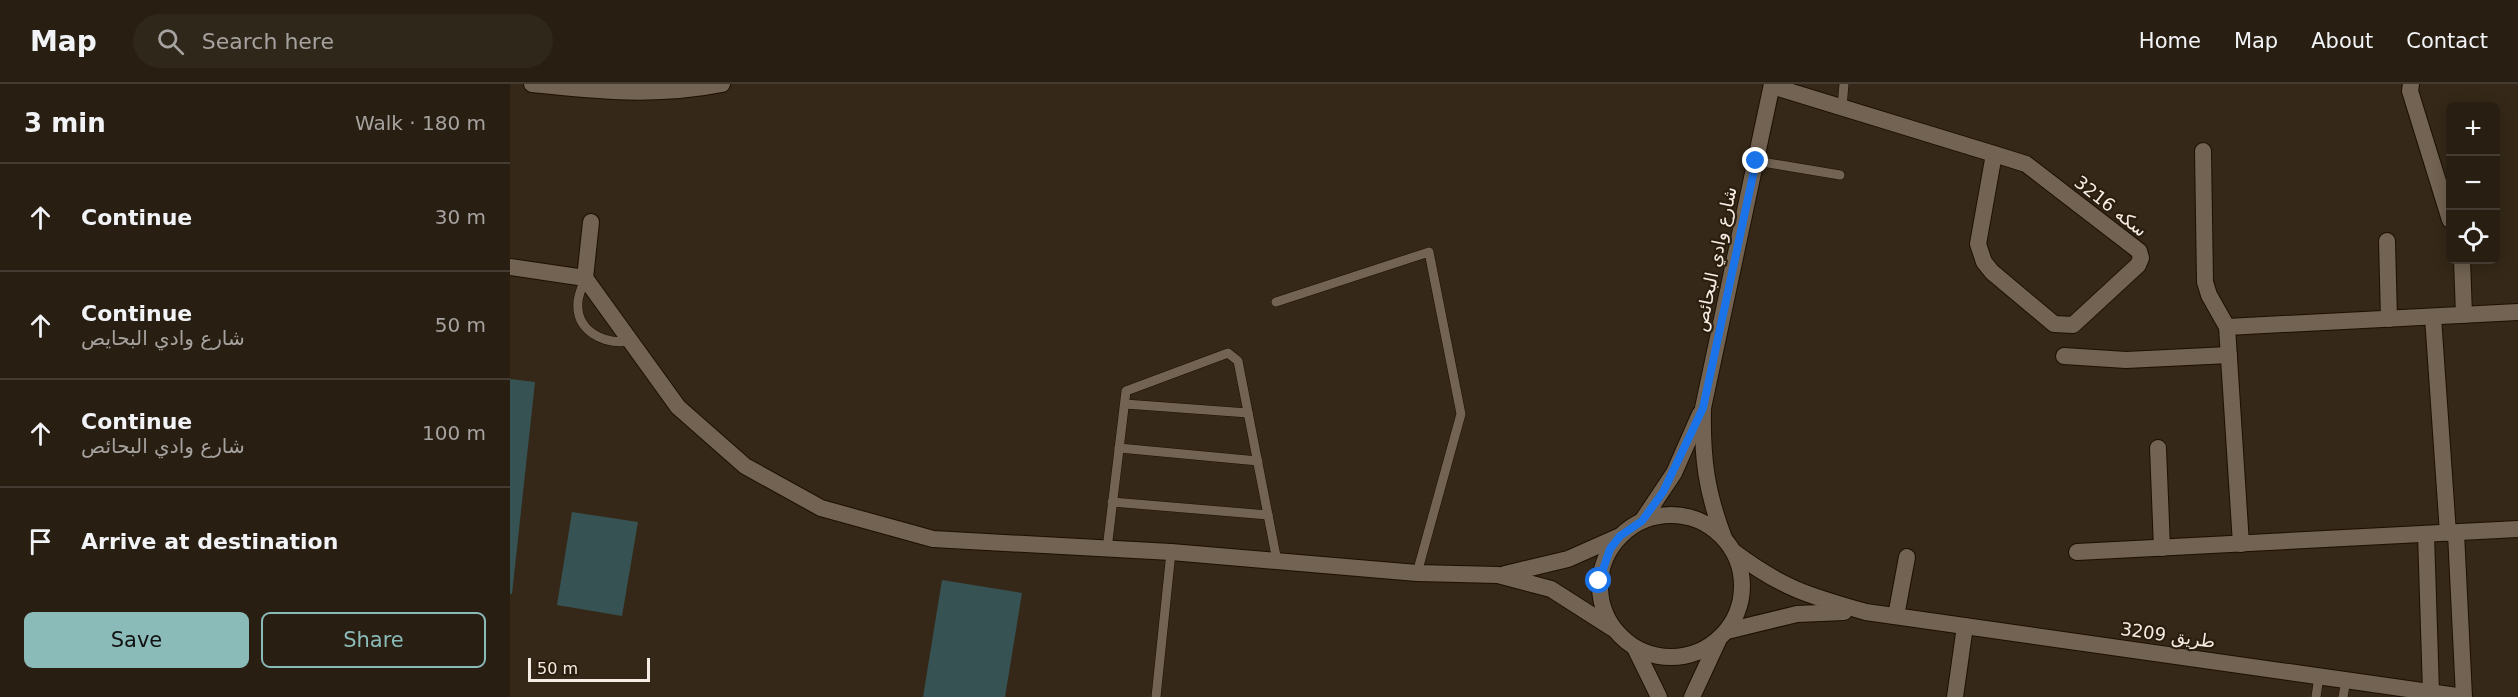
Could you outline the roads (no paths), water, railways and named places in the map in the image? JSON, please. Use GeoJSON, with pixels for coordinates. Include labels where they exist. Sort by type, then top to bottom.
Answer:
{"type":"FeatureCollection","features":[{"type":"Feature","properties":{"kind":"street"},"geometry":{"type":"LineString","coordinates":[[532,84],[624,94],[693,90],[722,84]]}},
{"type":"Feature","properties":{"kind":"street"},"geometry":{"type":"LineString","coordinates":[[2411,84],[2410,91],[2448,210]]}},
{"type":"Feature","properties":{"kind":"street","name":"سكه 3216"},"geometry":{"type":"LineString","coordinates":[[1772,85],[1842,107],[1994,154],[2026,164],[2139,251],[2141,258],[2138,265],[2073,325],[2054,324],[1992,272],[1984,262],[1978,244],[1994,154]]}},
{"type":"Feature","properties":{"kind":"street","name":"شارع وادي البحائص"},"geometry":{"type":"LineString","coordinates":[[1703,408],[1772,85]]}},
{"type":"Feature","properties":{"kind":"street"},"geometry":{"type":"LineString","coordinates":[[2203,151],[2205,282],[2209,296],[2227,327],[2241,544]]}},
{"type":"Feature","properties":{"kind":"street"},"geometry":{"type":"LineString","coordinates":[[591,222],[585,278],[678,407],[736,458],[821,508],[933,539],[1171,552],[1417,573],[1498,575],[1551,589],[1612,628],[1635,648],[1659,697]]}},
{"type":"Feature","properties":{"kind":"street"},"geometry":{"type":"LineString","coordinates":[[2387,241],[2389,319]]}},
{"type":"Feature","properties":{"kind":"street"},"geometry":{"type":"LineString","coordinates":[[2462,264],[2464,315]]}},
{"type":"Feature","properties":{"kind":"street"},"geometry":{"type":"LineString","coordinates":[[510,267],[585,278]]}},
{"type":"Feature","properties":{"kind":"street"},"geometry":{"type":"LineString","coordinates":[[2227,327],[2518,312]]}},
{"type":"Feature","properties":{"kind":"street"},"geometry":{"type":"LineString","coordinates":[[2433,317],[2464,697]]}},
{"type":"Feature","properties":{"kind":"street"},"geometry":{"type":"LineString","coordinates":[[2064,356],[2126,360],[2229,355]]}},
{"type":"Feature","properties":{"kind":"street"},"geometry":{"type":"LineString","coordinates":[[1498,575],[1568,559],[1620,536],[1642,521],[1674,472],[1703,408]]}},
{"type":"Feature","properties":{"kind":"street"},"geometry":{"type":"LineString","coordinates":[[1703,408],[1702,450],[1705,481],[1724,538]]}},
{"type":"Feature","properties":{"kind":"street"},"geometry":{"type":"LineString","coordinates":[[2158,448],[2162,548]]}},
{"type":"Feature","properties":{"kind":"street"},"geometry":{"type":"LineString","coordinates":[[1642,521],[1677,515],[1710,526],[1724,538],[1740,565],[1742,592],[1735,619],[1723,635],[1692,697]]}},
{"type":"Feature","properties":{"kind":"street"},"geometry":{"type":"LineString","coordinates":[[2076,552],[2518,529]]}},
{"type":"Feature","properties":{"kind":"street"},"geometry":{"type":"LineString","coordinates":[[2426,534],[2431,692]]}},
{"type":"Feature","properties":{"kind":"street"},"geometry":{"type":"LineString","coordinates":[[1612,628],[1602,605],[1599,581],[1610,549],[1620,536]]}},
{"type":"Feature","properties":{"kind":"street"},"geometry":{"type":"LineString","coordinates":[[1734,552],[1765,576],[1785,586],[1866,612]]}},
{"type":"Feature","properties":{"kind":"street"},"geometry":{"type":"LineString","coordinates":[[1896,616],[1907,557]]}},
{"type":"Feature","properties":{"kind":"street"},"geometry":{"type":"LineString","coordinates":[[1635,648],[1663,657],[1678,657],[1706,648],[1723,635],[1797,614],[1866,612]]}},
{"type":"Feature","properties":{"kind":"street","name":"طريق 3209"},"geometry":{"type":"LineString","coordinates":[[1866,612],[2319,676],[2345,689],[2431,692],[2464,697]]}},
{"type":"Feature","properties":{"kind":"street"},"geometry":{"type":"LineString","coordinates":[[1955,697],[1965,626]]}},
{"type":"Feature","properties":{"kind":"lane"},"geometry":{"type":"LineString","coordinates":[[1842,107],[1844,84]]}},
{"type":"Feature","properties":{"kind":"lane"},"geometry":{"type":"LineString","coordinates":[[1756,161],[1840,175]]}},
{"type":"Feature","properties":{"kind":"lane"},"geometry":{"type":"LineString","coordinates":[[1276,302],[1429,252],[1461,414],[1417,573]]}},
{"type":"Feature","properties":{"kind":"lane"},"geometry":{"type":"LineString","coordinates":[[585,278],[578,301],[579,311],[585,325],[605,342],[630,342]]}},
{"type":"Feature","properties":{"kind":"lane"},"geometry":{"type":"LineString","coordinates":[[1107,549],[1126,391],[1228,353],[1238,362],[1277,561]]}},
{"type":"Feature","properties":{"kind":"lane"},"geometry":{"type":"LineString","coordinates":[[1125,404],[1248,413]]}},
{"type":"Feature","properties":{"kind":"lane"},"geometry":{"type":"LineString","coordinates":[[1119,448],[1258,461]]}},
{"type":"Feature","properties":{"kind":"lane"},"geometry":{"type":"LineString","coordinates":[[1112,502],[1268,514]]}},
{"type":"Feature","properties":{"kind":"lane"},"geometry":{"type":"LineString","coordinates":[[1156,697],[1171,552]]}},
{"type":"Feature","properties":{"kind":"lane"},"geometry":{"type":"LineString","coordinates":[[2316,697],[2319,676]]}}]}
